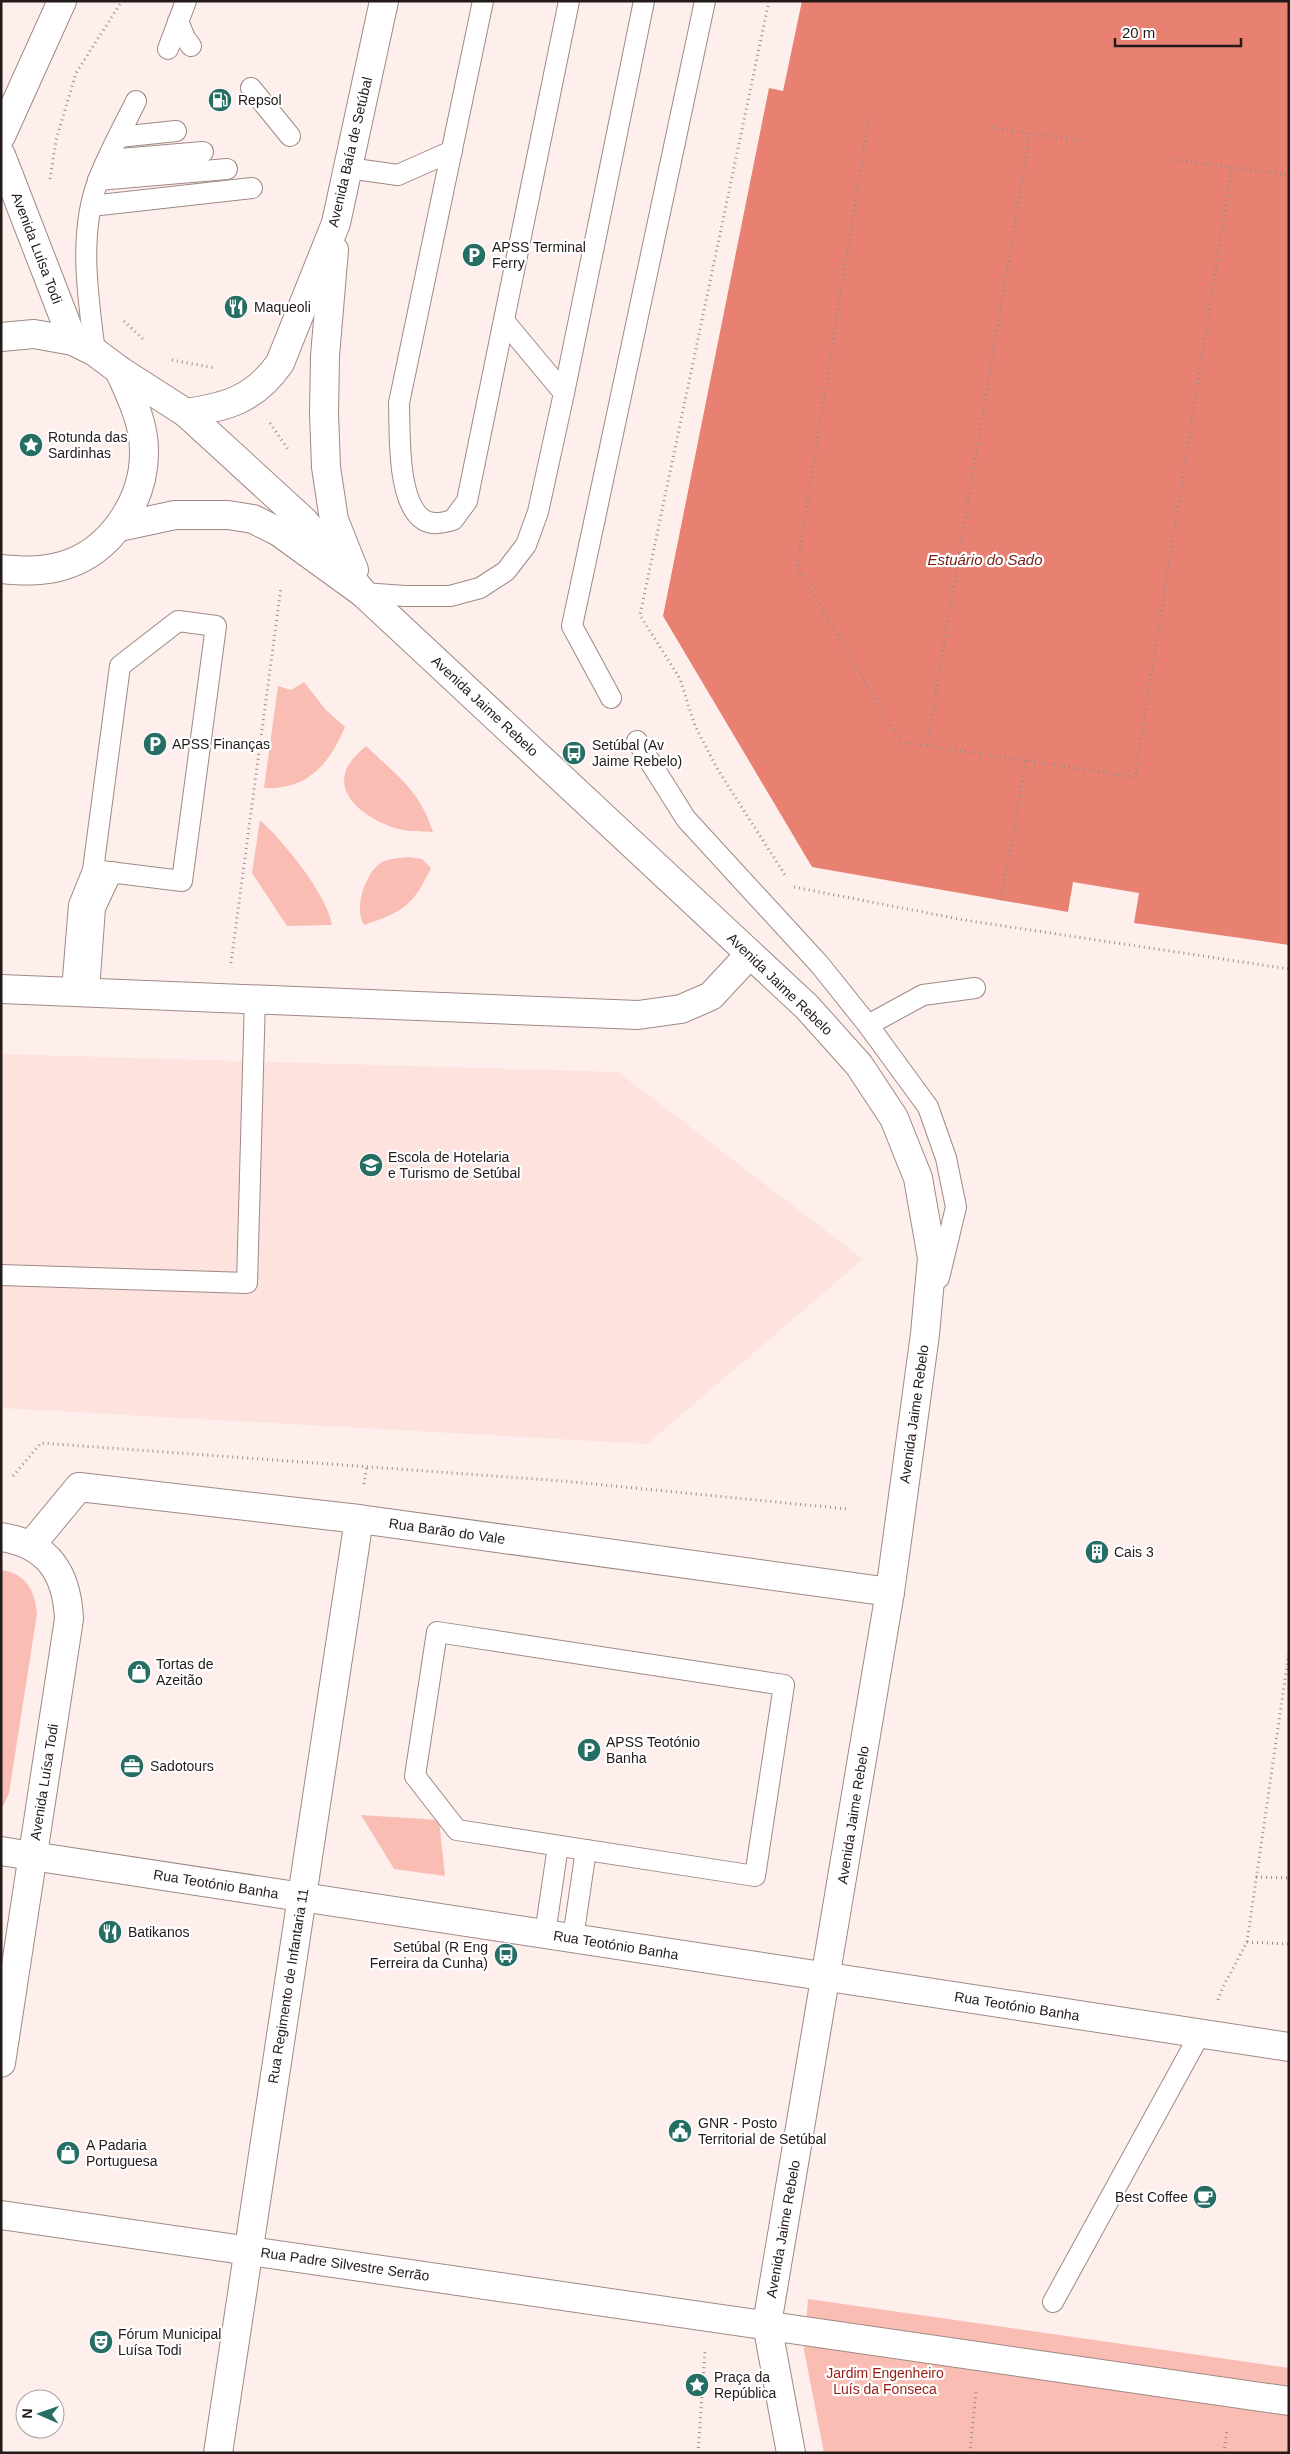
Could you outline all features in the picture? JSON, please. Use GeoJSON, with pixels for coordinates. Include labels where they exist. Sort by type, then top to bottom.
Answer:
{"type":"FeatureCollection","features":[{"type":"Feature","properties":{"kind":"street"},"geometry":{"type":"LineString","coordinates":[[1,136],[62,1]]}},
{"type":"Feature","properties":{"kind":"street","name":"Avenida Baía de Setúbal"},"geometry":{"type":"LineString","coordinates":[[186,413],[219,408],[236,402],[267,381],[280,363],[336,223],[384,1]]}},
{"type":"Feature","properties":{"kind":"street","name":"Avenida Luísa Todi"},"geometry":{"type":"LineString","coordinates":[[1,156],[84,346]]}},
{"type":"Feature","properties":{"kind":"street"},"geometry":{"type":"LineString","coordinates":[[336,223],[326,356],[324,412],[326,467],[334,520],[363,592]]}},
{"type":"Feature","properties":{"kind":"street"},"geometry":{"type":"LineString","coordinates":[[1,337],[34,334],[84,346]]}},
{"type":"Feature","properties":{"kind":"street","name":"Avenida Jaime Rebelo"},"geometry":{"type":"LineString","coordinates":[[84,346],[186,413],[304,521],[363,592],[807,1007],[858,1064],[894,1118],[918,1178],[932,1258],[925,1334],[890,1592],[827,1977],[767,2324],[791,2453]]}},
{"type":"Feature","properties":{"kind":"street"},"geometry":{"type":"LineString","coordinates":[[1,569],[29,572],[63,566],[94,551],[119,527],[139,491],[144,450],[137,410],[119,370]]}},
{"type":"Feature","properties":{"kind":"street","name":"Avenida Jaime Rebelo"},"geometry":{"type":"LineString","coordinates":[[119,527],[175,515],[228,515],[253,520],[279,532],[363,592]]}},
{"type":"Feature","properties":{"kind":"street"},"geometry":{"type":"LineString","coordinates":[[1,989],[638,1015],[681,1009],[711,996],[750,954]]}},
{"type":"Feature","properties":{"kind":"street","name":"Rua Barão do Vale"},"geometry":{"type":"LineString","coordinates":[[31,1545],[79,1487],[359,1519],[890,1592]]}},
{"type":"Feature","properties":{"kind":"street","name":"Rua Regimento de Infantaria 11"},"geometry":{"type":"LineString","coordinates":[[218,2453],[359,1519]]}},
{"type":"Feature","properties":{"kind":"street","name":"Avenida Luísa Todi"},"geometry":{"type":"LineString","coordinates":[[1,1537],[31,1545],[48,1558],[61,1576],[68,1597],[69,1619],[1,2063]]}},
{"type":"Feature","properties":{"kind":"street","name":"Rua Teotónio Banha"},"geometry":{"type":"LineString","coordinates":[[1,1851],[1289,2047]]}},
{"type":"Feature","properties":{"kind":"street","name":"Rua Padre Silvestre Serrão"},"geometry":{"type":"LineString","coordinates":[[1,2214],[1289,2401]]}},
{"type":"Feature","properties":{"kind":"lane"},"geometry":{"type":"LineString","coordinates":[[168,49],[186,1]]}},
{"type":"Feature","properties":{"kind":"lane"},"geometry":{"type":"LineString","coordinates":[[482,1],[400,403],[400,459],[411,505],[421,519],[437,524],[454,520],[467,500],[569,1]]}},
{"type":"Feature","properties":{"kind":"lane"},"geometry":{"type":"LineString","coordinates":[[363,592],[405,596],[450,596],[480,588],[506,571],[526,546],[538,512],[564,393],[644,1]]}},
{"type":"Feature","properties":{"kind":"lane"},"geometry":{"type":"LineString","coordinates":[[611,698],[572,626],[706,1]]}},
{"type":"Feature","properties":{"kind":"lane"},"geometry":{"type":"LineString","coordinates":[[178,22],[191,46]]}},
{"type":"Feature","properties":{"kind":"lane"},"geometry":{"type":"LineString","coordinates":[[251,88],[290,136]]}},
{"type":"Feature","properties":{"kind":"lane"},"geometry":{"type":"LineString","coordinates":[[84,346],[89,301],[87,244],[91,206],[98,180],[136,101]]}},
{"type":"Feature","properties":{"kind":"lane"},"geometry":{"type":"LineString","coordinates":[[119,137],[176,131]]}},
{"type":"Feature","properties":{"kind":"lane"},"geometry":{"type":"LineString","coordinates":[[348,168],[398,175],[452,151]]}},
{"type":"Feature","properties":{"kind":"lane"},"geometry":{"type":"LineString","coordinates":[[108,160],[203,152]]}},
{"type":"Feature","properties":{"kind":"lane"},"geometry":{"type":"LineString","coordinates":[[98,180],[227,169]]}},
{"type":"Feature","properties":{"kind":"lane"},"geometry":{"type":"LineString","coordinates":[[91,206],[252,188]]}},
{"type":"Feature","properties":{"kind":"lane"},"geometry":{"type":"LineString","coordinates":[[504,321],[564,393]]}},
{"type":"Feature","properties":{"kind":"lane"},"geometry":{"type":"LineString","coordinates":[[81,991],[79,905],[102,871],[120,666],[178,621],[216,626],[182,882],[102,871]]}},
{"type":"Feature","properties":{"kind":"lane"},"geometry":{"type":"LineString","coordinates":[[638,741],[686,819],[820,965],[868,1025],[928,1107],[946,1158],[956,1206],[925,1334]]}},
{"type":"Feature","properties":{"kind":"lane"},"geometry":{"type":"LineString","coordinates":[[868,1025],[922,995],[975,988]]}},
{"type":"Feature","properties":{"kind":"lane"},"geometry":{"type":"LineString","coordinates":[[1,1275],[247,1283],[256,998]]}},
{"type":"Feature","properties":{"kind":"lane"},"geometry":{"type":"LineString","coordinates":[[437,1632],[784,1685],[755,1876],[586,1850],[457,1830],[415,1776],[437,1632]]}},
{"type":"Feature","properties":{"kind":"lane"},"geometry":{"type":"LineString","coordinates":[[546,1934],[558,1846]]}},
{"type":"Feature","properties":{"kind":"lane"},"geometry":{"type":"LineString","coordinates":[[573,1938],[586,1850]]}},
{"type":"Feature","properties":{"kind":"lane"},"geometry":{"type":"LineString","coordinates":[[1053,2302],[1200,2034]]}},
{"type":"Feature","properties":{"kind":"path"},"geometry":{"type":"LineString","coordinates":[[48,189],[56,140],[76,73],[122,1]]}},
{"type":"Feature","properties":{"kind":"path"},"geometry":{"type":"LineString","coordinates":[[769,1],[640,615],[680,679],[695,726],[718,770],[793,888],[964,920],[1289,969]]}},
{"type":"Feature","properties":{"kind":"path"},"geometry":{"type":"LineString","coordinates":[[868,116],[797,567],[901,742],[1135,777],[1232,167]]}},
{"type":"Feature","properties":{"kind":"path"},"geometry":{"type":"LineString","coordinates":[[987,127],[1078,140]]}},
{"type":"Feature","properties":{"kind":"path"},"geometry":{"type":"LineString","coordinates":[[927,745],[1030,133]]}},
{"type":"Feature","properties":{"kind":"path"},"geometry":{"type":"LineString","coordinates":[[1176,160],[1289,175]]}},
{"type":"Feature","properties":{"kind":"path"},"geometry":{"type":"LineString","coordinates":[[119,316],[148,344]]}},
{"type":"Feature","properties":{"kind":"path"},"geometry":{"type":"LineString","coordinates":[[171,359],[218,369]]}},
{"type":"Feature","properties":{"kind":"path"},"geometry":{"type":"LineString","coordinates":[[267,417],[289,452]]}},
{"type":"Feature","properties":{"kind":"path"},"geometry":{"type":"LineString","coordinates":[[231,970],[281,587]]}},
{"type":"Feature","properties":{"kind":"path"},"geometry":{"type":"LineString","coordinates":[[1002,900],[1026,761]]}},
{"type":"Feature","properties":{"kind":"path"},"geometry":{"type":"LineString","coordinates":[[14,1476],[41,1443],[563,1481],[848,1509]]}},
{"type":"Feature","properties":{"kind":"path"},"geometry":{"type":"LineString","coordinates":[[1200,2034],[1247,1942],[1289,1652]]}},
{"type":"Feature","properties":{"kind":"path"},"geometry":{"type":"LineString","coordinates":[[1256,1877],[1289,1878]]}},
{"type":"Feature","properties":{"kind":"path"},"geometry":{"type":"LineString","coordinates":[[1247,1942],[1289,1944]]}},
{"type":"Feature","properties":{"kind":"path"},"geometry":{"type":"LineString","coordinates":[[698,2315],[698,2453]]}},
{"type":"Feature","properties":{"kind":"path"},"geometry":{"type":"LineString","coordinates":[[970,2453],[980,2357]]}},
{"type":"Feature","properties":{"kind":"shaded area","name":"Escola de Hotelaria e Turismo de Setúbal"},"geometry":{"type":"Polygon","coordinates":[[[1,1054],[618,1072],[863,1259],[647,1444],[1,1408],[1,1054]]]}},
{"type":"Feature","properties":{"kind":"green space"},"geometry":{"type":"Polygon","coordinates":[[[304,682],[325,709],[345,727],[332,753],[315,772],[293,785],[279,788],[264,788],[278,686],[291,690],[304,682]]]}},
{"type":"Feature","properties":{"kind":"green space"},"geometry":{"type":"Polygon","coordinates":[[[366,746],[414,794],[428,817],[433,832],[404,830],[386,825],[368,815],[352,801],[344,783],[346,769],[366,746]]]}},
{"type":"Feature","properties":{"kind":"green space"},"geometry":{"type":"Polygon","coordinates":[[[260,820],[281,841],[303,869],[322,898],[332,925],[287,926],[252,873],[260,820]]]}},
{"type":"Feature","properties":{"kind":"green space"},"geometry":{"type":"Polygon","coordinates":[[[409,857],[422,859],[431,868],[418,891],[398,911],[364,925],[361,918],[360,902],[369,877],[382,862],[409,857]]]}},
{"type":"Feature","properties":{"kind":"green space"},"geometry":{"type":"Polygon","coordinates":[[[1,1570],[17,1575],[28,1585],[34,1598],[37,1614],[9,1793],[1,1811],[1,1570]]]}},
{"type":"Feature","properties":{"kind":"green space"},"geometry":{"type":"Polygon","coordinates":[[[361,1815],[439,1820],[445,1876],[394,1869],[361,1815]]]}},
{"type":"Feature","properties":{"kind":"green space","name":"Jardim Engenheiro Luís da Fonseca"},"geometry":{"type":"Polygon","coordinates":[[[808,2299],[1289,2368],[1289,2453],[824,2453],[804,2350],[808,2299]]]}},
{"type":"Feature","properties":{"kind":"water","name":"Estuário do Sado"},"geometry":{"type":"Polygon","coordinates":[[[802,1],[1289,1],[1289,945],[1134,923],[1139,893],[1073,882],[1068,912],[812,867],[663,616],[769,88],[783,91],[802,1]]]}},
{"type":"Feature","properties":{"kind":"place","name":"Repsol"},"geometry":{"type":"Point","coordinates":[220,100]}},
{"type":"Feature","properties":{"kind":"place","name":"APSS Terminal Ferry"},"geometry":{"type":"Point","coordinates":[474,255]}},
{"type":"Feature","properties":{"kind":"place","name":"Maqueoli"},"geometry":{"type":"Point","coordinates":[236,307]}},
{"type":"Feature","properties":{"kind":"place","name":"Rotunda das Sardinhas"},"geometry":{"type":"Point","coordinates":[31,445]}},
{"type":"Feature","properties":{"kind":"place","name":"APSS Finanças"},"geometry":{"type":"Point","coordinates":[155,744]}},
{"type":"Feature","properties":{"kind":"place","name":"Setúbal (Av Jaime Rebelo)"},"geometry":{"type":"Point","coordinates":[574,753]}},
{"type":"Feature","properties":{"kind":"place","name":"Escola de Hotelaria e Turismo de Setúbal"},"geometry":{"type":"Point","coordinates":[371,1165]}},
{"type":"Feature","properties":{"kind":"place","name":"Cais 3"},"geometry":{"type":"Point","coordinates":[1097,1552]}},
{"type":"Feature","properties":{"kind":"place","name":"Tortas de Azeitão"},"geometry":{"type":"Point","coordinates":[139,1672]}},
{"type":"Feature","properties":{"kind":"place","name":"APSS Teotónio Banha"},"geometry":{"type":"Point","coordinates":[589,1750]}},
{"type":"Feature","properties":{"kind":"place","name":"Sadotours"},"geometry":{"type":"Point","coordinates":[132,1766]}},
{"type":"Feature","properties":{"kind":"place","name":"Batikanos"},"geometry":{"type":"Point","coordinates":[110,1932]}},
{"type":"Feature","properties":{"kind":"place","name":"Setúbal (R Eng Ferreira da Cunha)"},"geometry":{"type":"Point","coordinates":[506,1955]}},
{"type":"Feature","properties":{"kind":"place","name":"GNR - Posto Territorial de Setúbal"},"geometry":{"type":"Point","coordinates":[680,2131]}},
{"type":"Feature","properties":{"kind":"place","name":"A Padaria Portuguesa"},"geometry":{"type":"Point","coordinates":[68,2153]}},
{"type":"Feature","properties":{"kind":"place","name":"Best Coffee"},"geometry":{"type":"Point","coordinates":[1205,2197]}},
{"type":"Feature","properties":{"kind":"place","name":"Fórum Municipal Luísa Todi"},"geometry":{"type":"Point","coordinates":[101,2342]}},
{"type":"Feature","properties":{"kind":"place","name":"Praça da República"},"geometry":{"type":"Point","coordinates":[697,2385]}}]}
